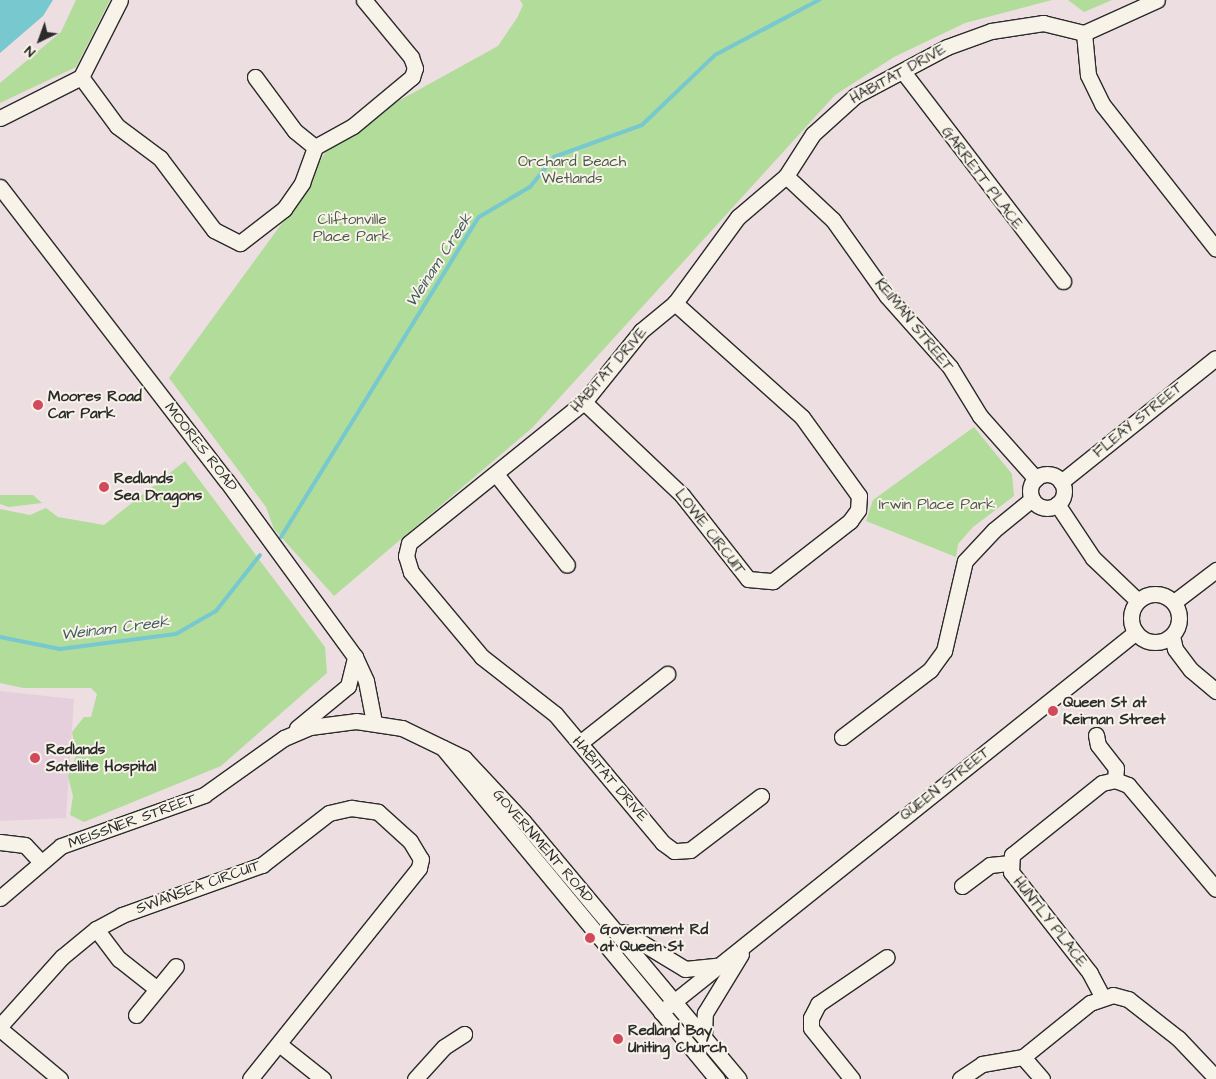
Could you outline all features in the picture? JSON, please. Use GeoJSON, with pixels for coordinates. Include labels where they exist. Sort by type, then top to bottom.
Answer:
{"type":"FeatureCollection","features":[{"type":"Feature","properties":{"kind":"street"},"geometry":{"type":"LineString","coordinates":[[0,118],[81,77],[120,0]]}},
{"type":"Feature","properties":{"kind":"street"},"geometry":{"type":"LineString","coordinates":[[81,77],[117,126],[148,145],[186,198],[228,241],[240,243],[253,237],[284,209],[302,182],[315,147],[353,126],[415,68],[364,0]]}},
{"type":"Feature","properties":{"kind":"street"},"geometry":{"type":"LineString","coordinates":[[1157,0],[1084,33],[1088,75],[1102,104],[1216,249]]}},
{"type":"Feature","properties":{"kind":"street","name":"HABITAT DRIVE"},"geometry":{"type":"LineString","coordinates":[[761,796],[690,850],[674,851],[595,766],[581,742],[534,693],[482,657],[408,564],[409,543],[584,402],[641,331],[675,303],[738,217],[786,176],[804,146],[840,108],[947,47],[991,31],[1043,23],[1084,33]]}},
{"type":"Feature","properties":{"kind":"street","name":"GARRETT PLACE"},"geometry":{"type":"LineString","coordinates":[[904,73],[1063,281]]}},
{"type":"Feature","properties":{"kind":"street"},"geometry":{"type":"LineString","coordinates":[[255,77],[295,131],[315,147]]}},
{"type":"Feature","properties":{"kind":"street","name":"KEIMAN STREET"},"geometry":{"type":"LineString","coordinates":[[786,176],[833,220],[887,296],[950,367],[980,416],[1036,479]]}},
{"type":"Feature","properties":{"kind":"street","name":"MOORES ROAD"},"geometry":{"type":"LineString","coordinates":[[0,187],[256,519],[355,657],[366,681],[374,722]]}},
{"type":"Feature","properties":{"kind":"street","name":"LOWE CIRCUIT"},"geometry":{"type":"LineString","coordinates":[[584,402],[682,495],[748,579],[773,581],[850,521],[858,510],[859,496],[802,418],[675,303]]}},
{"type":"Feature","properties":{"kind":"street","name":"FLEAY STREET"},"geometry":{"type":"LineString","coordinates":[[1061,482],[1216,358]]}},
{"type":"Feature","properties":{"kind":"street"},"geometry":{"type":"LineString","coordinates":[[496,474],[568,565]]}},
{"type":"Feature","properties":{"kind":"street"},"geometry":{"type":"LineString","coordinates":[[1048,475],[1061,482],[1063,496],[1057,504],[1042,508],[1032,499],[1031,486],[1036,479],[1048,475]]}},
{"type":"Feature","properties":{"kind":"street"},"geometry":{"type":"LineString","coordinates":[[842,737],[930,670],[944,651],[965,561],[994,530],[1032,499]]}},
{"type":"Feature","properties":{"kind":"street"},"geometry":{"type":"LineString","coordinates":[[1057,504],[1093,558],[1138,601]]}},
{"type":"Feature","properties":{"kind":"street"},"geometry":{"type":"LineString","coordinates":[[1174,602],[1216,570]]}},
{"type":"Feature","properties":{"kind":"street"},"geometry":{"type":"LineString","coordinates":[[1172,636],[1149,642],[1136,632],[1131,619],[1138,601],[1154,594],[1174,602],[1180,616],[1172,636],[1175,649],[1191,670],[1216,691]]}},
{"type":"Feature","properties":{"kind":"street","name":"QUEEN STREET"},"geometry":{"type":"LineString","coordinates":[[661,1012],[1136,632]]}},
{"type":"Feature","properties":{"kind":"street"},"geometry":{"type":"LineString","coordinates":[[284,738],[348,686],[355,657]]}},
{"type":"Feature","properties":{"kind":"street"},"geometry":{"type":"LineString","coordinates":[[581,742],[667,674]]}},
{"type":"Feature","properties":{"kind":"street","name":"MEISSNER STREET"},"geometry":{"type":"LineString","coordinates":[[0,898],[40,861],[61,846],[204,795],[284,738],[328,723],[374,722]]}},
{"type":"Feature","properties":{"kind":"street","name":"GOVERNMENT ROAD"},"geometry":{"type":"LineString","coordinates":[[374,722],[414,732],[464,758],[605,918],[740,1079]]}},
{"type":"Feature","properties":{"kind":"street"},"geometry":{"type":"LineString","coordinates":[[1096,735],[1098,745],[1116,768],[1115,780],[1128,785],[1216,889]]}},
{"type":"Feature","properties":{"kind":"street","name":"GOVERNMENT ROAD"},"geometry":{"type":"LineString","coordinates":[[442,747],[717,1079]]}},
{"type":"Feature","properties":{"kind":"street","name":"HUNTLY PLACE"},"geometry":{"type":"LineString","coordinates":[[1102,996],[1098,984],[1008,863],[1012,855],[1102,783],[1115,780]]}},
{"type":"Feature","properties":{"kind":"street","name":"SWANSEA CIRCUIT"},"geometry":{"type":"LineString","coordinates":[[60,1079],[0,1027],[62,957],[96,929],[122,915],[262,865],[329,813],[351,808],[378,812],[410,841],[421,859],[419,868],[250,1079]]}},
{"type":"Feature","properties":{"kind":"street"},"geometry":{"type":"LineString","coordinates":[[0,842],[25,845],[40,861]]}},
{"type":"Feature","properties":{"kind":"street"},"geometry":{"type":"LineString","coordinates":[[962,886],[990,865],[1008,863]]}},
{"type":"Feature","properties":{"kind":"street"},"geometry":{"type":"LineString","coordinates":[[605,918],[679,966],[717,966]]}},
{"type":"Feature","properties":{"kind":"street"},"geometry":{"type":"LineString","coordinates":[[96,929],[119,959],[157,989]]}},
{"type":"Feature","properties":{"kind":"street","name":"QUEEN STREET"},"geometry":{"type":"LineString","coordinates":[[704,1036],[705,1013],[754,936]]}},
{"type":"Feature","properties":{"kind":"street"},"geometry":{"type":"LineString","coordinates":[[852,1079],[811,1028],[811,1018],[818,1004],[887,957]]}},
{"type":"Feature","properties":{"kind":"street"},"geometry":{"type":"LineString","coordinates":[[136,1015],[176,966]]}},
{"type":"Feature","properties":{"kind":"street"},"geometry":{"type":"LineString","coordinates":[[960,1079],[982,1064],[1023,1057],[1102,996],[1128,999],[1194,1052],[1216,1078]]}},
{"type":"Feature","properties":{"kind":"street"},"geometry":{"type":"LineString","coordinates":[[415,1079],[444,1047],[464,1034]]}},
{"type":"Feature","properties":{"kind":"street"},"geometry":{"type":"LineString","coordinates":[[279,1044],[323,1079]]}},
{"type":"Feature","properties":{"kind":"street"},"geometry":{"type":"LineString","coordinates":[[1023,1057],[1042,1079]]}},
{"type":"Feature","properties":{"kind":"shaded area","name":"Redlands Satellite Hospital"},"geometry":{"type":"Polygon","coordinates":[[[0,691],[74,699],[66,818],[0,821],[0,691]]]}},
{"type":"Feature","properties":{"kind":"green space"},"geometry":{"type":"Polygon","coordinates":[[[76,0],[110,0],[76,67],[0,103],[0,83],[61,32],[76,0]]]}},
{"type":"Feature","properties":{"kind":"green space","name":"Orchard Beach Wetlands"},"geometry":{"type":"Polygon","coordinates":[[[520,0],[1052,0],[965,23],[894,57],[835,95],[532,428],[334,596],[274,529],[266,507],[169,378],[296,204],[327,149],[365,126],[382,110],[498,46],[517,18],[523,5],[520,0]]]}},
{"type":"Feature","properties":{"kind":"green space"},"geometry":{"type":"Polygon","coordinates":[[[1068,0],[1112,0],[1084,12],[1068,0]]]}},
{"type":"Feature","properties":{"kind":"green space","name":"Irwin Place Park"},"geometry":{"type":"Polygon","coordinates":[[[974,427],[1012,474],[1014,496],[973,527],[958,544],[956,557],[866,521],[873,500],[974,427]]]}},
{"type":"Feature","properties":{"kind":"green space"},"geometry":{"type":"Polygon","coordinates":[[[185,461],[325,647],[327,673],[221,766],[84,822],[70,815],[73,796],[68,776],[76,756],[72,732],[84,717],[91,717],[97,694],[91,688],[23,688],[0,683],[0,509],[30,515],[46,508],[58,517],[104,525],[185,461]]]}},
{"type":"Feature","properties":{"kind":"green space"},"geometry":{"type":"Polygon","coordinates":[[[0,495],[33,495],[42,503],[9,507],[0,504],[0,495]]]}},
{"type":"Feature","properties":{"kind":"water"},"geometry":{"type":"Polygon","coordinates":[[[0,0],[53,0],[43,16],[0,53],[0,0]]]}},
{"type":"Feature","properties":{"kind":"waterway","name":"Weinam Creek"},"geometry":{"type":"LineString","coordinates":[[281,537],[479,217],[530,187],[554,157],[642,125],[715,55],[819,0]]}},
{"type":"Feature","properties":{"kind":"waterway","name":"Weinam Creek"},"geometry":{"type":"LineString","coordinates":[[0,637],[60,649],[176,634],[216,611],[260,555]]}},
{"type":"Feature","properties":{"kind":"place","name":"Moores Road Car Park"},"geometry":{"type":"Point","coordinates":[38,405]}},
{"type":"Feature","properties":{"kind":"place","name":"Redlands Sea Dragons"},"geometry":{"type":"Point","coordinates":[104,487]}},
{"type":"Feature","properties":{"kind":"place","name":"Queen St at Keirnan Street"},"geometry":{"type":"Point","coordinates":[1053,711]}},
{"type":"Feature","properties":{"kind":"place","name":"Redlands Satellite Hospital"},"geometry":{"type":"Point","coordinates":[35,758]}},
{"type":"Feature","properties":{"kind":"place","name":"Government Rd at Queen St"},"geometry":{"type":"Point","coordinates":[590,938]}},
{"type":"Feature","properties":{"kind":"place","name":"Redland Bay Uniting Church"},"geometry":{"type":"Point","coordinates":[618,1039]}},
{"type":"Feature","properties":{"kind":"park label","name":"Cliftonville Place Park"},"geometry":{"type":"Point","coordinates":[352,228]}}]}
